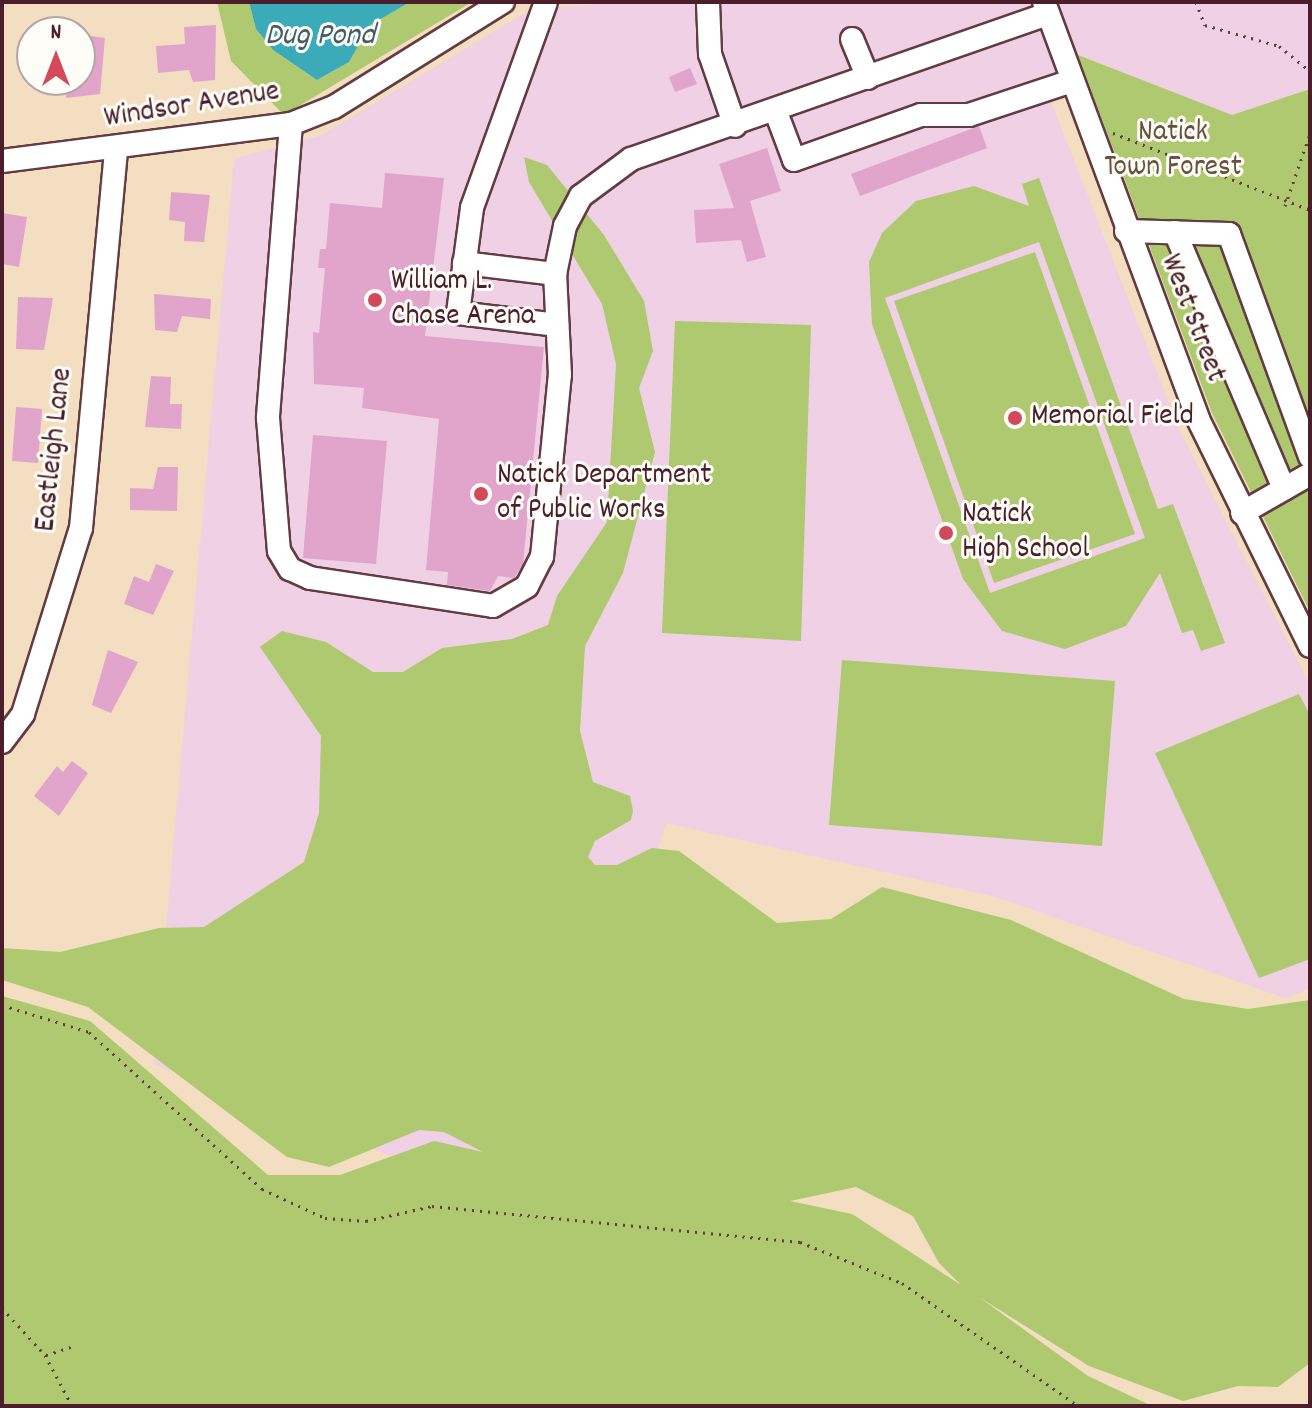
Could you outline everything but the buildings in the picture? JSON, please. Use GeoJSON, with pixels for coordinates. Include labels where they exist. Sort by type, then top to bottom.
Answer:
{"type":"FeatureCollection","features":[{"type":"Feature","properties":{"kind":"street","name":"Windsor Avenue"},"geometry":{"type":"LineString","coordinates":[[2,161],[116,150],[291,124],[334,107],[503,2]]}},
{"type":"Feature","properties":{"kind":"street"},"geometry":{"type":"LineString","coordinates":[[546,2],[472,208],[458,313],[557,325]]}},
{"type":"Feature","properties":{"kind":"street"},"geometry":{"type":"LineString","coordinates":[[708,2],[710,54],[735,126]]}},
{"type":"Feature","properties":{"kind":"street"},"geometry":{"type":"LineString","coordinates":[[291,124],[268,418],[277,539],[290,569],[457,604],[493,606],[527,586],[549,519],[557,325],[555,274],[565,226],[593,184],[631,159],[776,112],[1045,8]]}},
{"type":"Feature","properties":{"kind":"street","name":"West Street"},"geometry":{"type":"LineString","coordinates":[[1045,8],[1069,82],[1126,231],[1242,513],[1310,646]]}},
{"type":"Feature","properties":{"kind":"street"},"geometry":{"type":"LineString","coordinates":[[852,39],[868,78]]}},
{"type":"Feature","properties":{"kind":"street"},"geometry":{"type":"LineString","coordinates":[[776,112],[794,160],[921,115],[969,115],[1069,82]]}},
{"type":"Feature","properties":{"kind":"street","name":"Eastleigh Lane"},"geometry":{"type":"LineString","coordinates":[[2,742],[23,714],[81,528],[116,150]]}},
{"type":"Feature","properties":{"kind":"street"},"geometry":{"type":"LineString","coordinates":[[1126,231],[1229,234],[1310,457]]}},
{"type":"Feature","properties":{"kind":"street"},"geometry":{"type":"LineString","coordinates":[[1175,232],[1284,489]]}},
{"type":"Feature","properties":{"kind":"street"},"geometry":{"type":"LineString","coordinates":[[464,263],[555,274]]}},
{"type":"Feature","properties":{"kind":"street"},"geometry":{"type":"LineString","coordinates":[[1242,513],[1310,474]]}},
{"type":"Feature","properties":{"kind":"path"},"geometry":{"type":"LineString","coordinates":[[1196,2],[1205,25],[1279,46],[1310,71]]}},
{"type":"Feature","properties":{"kind":"path"},"geometry":{"type":"LineString","coordinates":[[1084,120],[1285,206],[1310,210]]}},
{"type":"Feature","properties":{"kind":"path"},"geometry":{"type":"LineString","coordinates":[[1285,206],[1310,134]]}},
{"type":"Feature","properties":{"kind":"path"},"geometry":{"type":"LineString","coordinates":[[2,1005],[89,1032],[262,1189],[316,1215],[344,1223],[446,1206],[800,1242],[902,1283],[1078,1406]]}},
{"type":"Feature","properties":{"kind":"path"},"geometry":{"type":"LineString","coordinates":[[2,1308],[45,1355],[72,1406]]}},
{"type":"Feature","properties":{"kind":"path"},"geometry":{"type":"LineString","coordinates":[[45,1355],[73,1346]]}},
{"type":"Feature","properties":{"kind":"shaded area"},"geometry":{"type":"Polygon","coordinates":[[[625,2],[1310,2],[1310,89],[1232,115],[1078,55],[1043,81],[1180,431],[1310,685],[1310,989],[1285,998],[996,897],[666,823],[540,1214],[154,1064],[234,159],[322,135],[531,9],[625,2]]]}},
{"type":"Feature","properties":{"kind":"green space"},"geometry":{"type":"Polygon","coordinates":[[[217,2],[249,2],[256,29],[273,50],[317,80],[349,62],[369,25],[410,2],[472,2],[284,115],[231,61],[217,2]]]}},
{"type":"Feature","properties":{"kind":"green space","name":"Natick Town Forest"},"geometry":{"type":"Polygon","coordinates":[[[1078,55],[1232,115],[1310,89],[1310,612],[1212,413],[1078,55]]]}},
{"type":"Feature","properties":{"kind":"green space"},"geometry":{"type":"Polygon","coordinates":[[[524,157],[547,165],[604,235],[644,301],[653,351],[639,388],[655,452],[623,573],[585,646],[580,731],[593,782],[630,796],[633,811],[631,820],[595,841],[588,857],[595,865],[617,865],[652,848],[679,851],[777,923],[831,919],[882,887],[1011,920],[1184,999],[1248,1009],[1310,1000],[1310,1363],[1278,1387],[1238,1386],[1183,1401],[1089,1366],[979,1297],[1088,1376],[1152,1406],[2,1406],[2,996],[90,1021],[268,1175],[340,1175],[434,1141],[483,1152],[444,1132],[419,1130],[329,1167],[287,1157],[88,1007],[2,980],[2,948],[60,952],[159,928],[204,927],[304,862],[319,813],[321,736],[260,647],[282,631],[326,642],[373,672],[403,672],[442,648],[512,639],[548,625],[557,596],[607,522],[616,364],[602,304],[529,182],[524,157]],[[856,1187],[790,1201],[852,1214],[961,1285],[939,1263],[913,1216],[856,1187]]]}},
{"type":"Feature","properties":{"kind":"green space"},"geometry":{"type":"Polygon","coordinates":[[[1039,178],[1158,509],[1173,504],[1225,643],[1201,651],[1193,630],[1182,633],[1160,573],[1126,626],[1065,649],[1002,631],[963,579],[872,324],[869,262],[882,233],[916,201],[974,186],[1029,206],[1022,184],[1039,178]],[[1039,242],[885,298],[990,593],[1145,538],[1039,242]]]}},
{"type":"Feature","properties":{"kind":"green space","name":"Memorial Field"},"geometry":{"type":"Polygon","coordinates":[[[1035,252],[1135,534],[994,583],[894,301],[1035,252]]]}},
{"type":"Feature","properties":{"kind":"green space"},"geometry":{"type":"Polygon","coordinates":[[[675,321],[811,325],[801,641],[662,633],[675,321]]]}},
{"type":"Feature","properties":{"kind":"green space"},"geometry":{"type":"Polygon","coordinates":[[[842,660],[1115,681],[1102,846],[829,825],[842,660]]]}},
{"type":"Feature","properties":{"kind":"green space"},"geometry":{"type":"Polygon","coordinates":[[[1299,694],[1310,715],[1310,959],[1259,978],[1155,753],[1299,694]]]}},
{"type":"Feature","properties":{"kind":"water","name":"Dug Pond"},"geometry":{"type":"Polygon","coordinates":[[[249,2],[410,2],[370,25],[349,62],[317,80],[273,50],[256,29],[249,2]]]}},
{"type":"Feature","properties":{"kind":"place","name":"William L. Chase Arena"},"geometry":{"type":"Point","coordinates":[375,300]}},
{"type":"Feature","properties":{"kind":"place","name":"Memorial Field"},"geometry":{"type":"Point","coordinates":[1015,418]}},
{"type":"Feature","properties":{"kind":"place","name":"Natick Department of Public Works"},"geometry":{"type":"Point","coordinates":[481,494]}},
{"type":"Feature","properties":{"kind":"place","name":"Natick High School"},"geometry":{"type":"Point","coordinates":[946,533]}}]}
